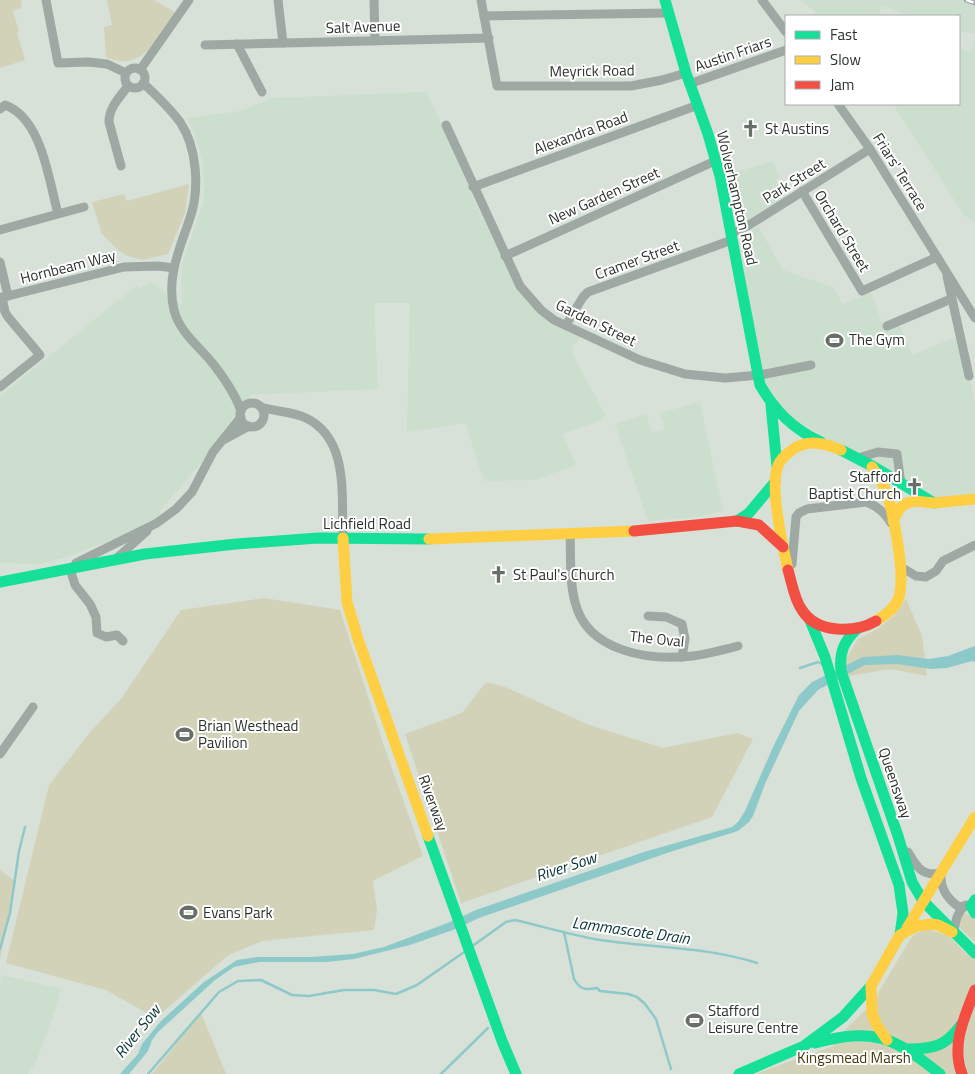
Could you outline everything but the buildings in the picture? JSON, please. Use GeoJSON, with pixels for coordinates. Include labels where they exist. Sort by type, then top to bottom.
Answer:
{"type":"FeatureCollection","features":[{"type":"Feature","properties":{"kind":"main road","name":"Wolverhampton Road"},"geometry":{"type":"LineString","coordinates":[[665,0],[687,78],[698,105],[715,161],[732,237],[760,385],[771,405],[798,430],[858,458],[872,467]]}},
{"type":"Feature","properties":{"kind":"main road","name":"Wolverhampton Road"},"geometry":{"type":"LineString","coordinates":[[771,405],[777,466],[775,482],[783,547],[792,587]]}},
{"type":"Feature","properties":{"kind":"main road"},"geometry":{"type":"LineString","coordinates":[[777,466],[794,448],[813,442],[825,444]]}},
{"type":"Feature","properties":{"kind":"main road"},"geometry":{"type":"LineString","coordinates":[[872,467],[934,503]]}},
{"type":"Feature","properties":{"kind":"main road"},"geometry":{"type":"LineString","coordinates":[[792,587],[802,611],[809,618],[832,628],[858,628],[878,620],[889,612],[900,596],[902,581],[890,503],[884,486],[872,467]]}},
{"type":"Feature","properties":{"kind":"main road"},"geometry":{"type":"LineString","coordinates":[[737,521],[749,513],[775,482]]}},
{"type":"Feature","properties":{"kind":"main road"},"geometry":{"type":"LineString","coordinates":[[894,525],[900,508],[914,501],[934,503],[975,499]]}},
{"type":"Feature","properties":{"kind":"main road","name":"Lichfield Road"},"geometry":{"type":"LineString","coordinates":[[0,582],[145,554],[236,544],[344,538],[419,539],[648,530],[737,521],[759,526],[783,547]]}},
{"type":"Feature","properties":{"kind":"main road","name":"Riverway"},"geometry":{"type":"LineString","coordinates":[[344,538],[345,586],[350,615],[452,902],[516,1074]]}},
{"type":"Feature","properties":{"kind":"main road","name":"Queensway"},"geometry":{"type":"LineString","coordinates":[[809,618],[837,697],[867,797],[899,885],[904,932],[871,986],[871,1008],[876,1024],[887,1040]]}},
{"type":"Feature","properties":{"kind":"main road","name":"Queensway"},"geometry":{"type":"LineString","coordinates":[[858,628],[848,637],[840,655],[841,671],[912,882],[923,900],[975,954]]}},
{"type":"Feature","properties":{"kind":"main road"},"geometry":{"type":"LineString","coordinates":[[904,932],[923,900],[971,830],[975,817]]}},
{"type":"Feature","properties":{"kind":"main road"},"geometry":{"type":"LineString","coordinates":[[971,902],[975,913]]}},
{"type":"Feature","properties":{"kind":"main road","name":"Queensway"},"geometry":{"type":"LineString","coordinates":[[904,932],[936,924],[956,934]]}},
{"type":"Feature","properties":{"kind":"main road"},"geometry":{"type":"LineString","coordinates":[[804,1046],[844,1017],[871,986]]}},
{"type":"Feature","properties":{"kind":"main road"},"geometry":{"type":"LineString","coordinates":[[962,1074],[956,1052],[963,1022],[975,990]]}},
{"type":"Feature","properties":{"kind":"main road"},"geometry":{"type":"LineString","coordinates":[[908,1049],[931,1049],[937,1047],[950,1038],[963,1022]]}},
{"type":"Feature","properties":{"kind":"main road"},"geometry":{"type":"LineString","coordinates":[[739,1074],[804,1046],[840,1036],[861,1034],[887,1040],[908,1049],[940,1074]]}},
{"type":"Feature","properties":{"kind":"street"},"geometry":{"type":"LineString","coordinates":[[46,0],[58,63],[88,62],[107,64],[126,73]]}},
{"type":"Feature","properties":{"kind":"street"},"geometry":{"type":"LineString","coordinates":[[140,70],[189,0]]}},
{"type":"Feature","properties":{"kind":"street"},"geometry":{"type":"LineString","coordinates":[[278,0],[283,43]]}},
{"type":"Feature","properties":{"kind":"street"},"geometry":{"type":"LineString","coordinates":[[374,0],[375,41]]}},
{"type":"Feature","properties":{"kind":"street"},"geometry":{"type":"LineString","coordinates":[[481,0],[489,38]]}},
{"type":"Feature","properties":{"kind":"street"},"geometry":{"type":"LineString","coordinates":[[762,0],[785,31]]}},
{"type":"Feature","properties":{"kind":"street"},"geometry":{"type":"LineString","coordinates":[[484,16],[668,13]]}},
{"type":"Feature","properties":{"kind":"street","name":"Salt Avenue"},"geometry":{"type":"LineString","coordinates":[[205,46],[489,38]]}},
{"type":"Feature","properties":{"kind":"street","name":"Meyrick Road"},"geometry":{"type":"LineString","coordinates":[[489,38],[497,86],[624,86],[687,78]]}},
{"type":"Feature","properties":{"kind":"street"},"geometry":{"type":"LineString","coordinates":[[237,44],[262,92]]}},
{"type":"Feature","properties":{"kind":"street","name":"Austin Friars"},"geometry":{"type":"LineString","coordinates":[[687,78],[785,50]]}},
{"type":"Feature","properties":{"kind":"street"},"geometry":{"type":"LineString","coordinates":[[126,73],[134,68],[144,74],[143,83],[138,87],[128,86]]}},
{"type":"Feature","properties":{"kind":"street"},"geometry":{"type":"LineString","coordinates":[[126,73],[125,81],[128,86]]}},
{"type":"Feature","properties":{"kind":"street"},"geometry":{"type":"LineString","coordinates":[[143,83],[165,103],[181,123],[193,158],[196,192],[174,268],[172,290],[176,316],[236,398],[242,421],[249,426]]}},
{"type":"Feature","properties":{"kind":"street"},"geometry":{"type":"LineString","coordinates":[[121,166],[109,116],[111,109],[128,86]]}},
{"type":"Feature","properties":{"kind":"street"},"geometry":{"type":"LineString","coordinates":[[0,109],[5,105],[14,108],[36,136],[41,148],[58,214]]}},
{"type":"Feature","properties":{"kind":"street","name":"Alexandra Road"},"geometry":{"type":"LineString","coordinates":[[473,186],[698,105]]}},
{"type":"Feature","properties":{"kind":"street","name":"Friars' Terrace"},"geometry":{"type":"LineString","coordinates":[[839,105],[870,149],[975,318]]}},
{"type":"Feature","properties":{"kind":"street","name":"Garden Street"},"geometry":{"type":"LineString","coordinates":[[446,125],[520,286],[554,320],[640,360],[685,374],[725,378],[757,376],[811,365]]}},
{"type":"Feature","properties":{"kind":"street","name":"Park Street"},"geometry":{"type":"LineString","coordinates":[[732,237],[870,149]]}},
{"type":"Feature","properties":{"kind":"street","name":"New Garden Street"},"geometry":{"type":"LineString","coordinates":[[505,256],[715,161]]}},
{"type":"Feature","properties":{"kind":"street","name":"Orchard Street"},"geometry":{"type":"LineString","coordinates":[[802,191],[862,291],[937,257]]}},
{"type":"Feature","properties":{"kind":"street"},"geometry":{"type":"LineString","coordinates":[[0,230],[84,207]]}},
{"type":"Feature","properties":{"kind":"street","name":"Cramer Street"},"geometry":{"type":"LineString","coordinates":[[566,325],[588,292],[732,237]]}},
{"type":"Feature","properties":{"kind":"street"},"geometry":{"type":"LineString","coordinates":[[0,262],[5,312],[40,355],[0,387]]}},
{"type":"Feature","properties":{"kind":"street","name":"Hornbeam Way"},"geometry":{"type":"LineString","coordinates":[[3,297],[124,267],[158,266],[174,268]]}},
{"type":"Feature","properties":{"kind":"street"},"geometry":{"type":"LineString","coordinates":[[946,272],[968,376]]}},
{"type":"Feature","properties":{"kind":"street"},"geometry":{"type":"LineString","coordinates":[[887,326],[951,299]]}},
{"type":"Feature","properties":{"kind":"street"},"geometry":{"type":"LineString","coordinates":[[236,398],[274,411],[288,412],[306,418],[315,422],[329,438],[340,462],[344,538]]}},
{"type":"Feature","properties":{"kind":"street"},"geometry":{"type":"LineString","coordinates":[[123,641],[117,636],[106,637],[97,633],[96,618],[90,604],[65,570],[156,523],[176,510],[198,484],[213,452],[249,403]]}},
{"type":"Feature","properties":{"kind":"street"},"geometry":{"type":"LineString","coordinates":[[261,407],[264,419]]}},
{"type":"Feature","properties":{"kind":"street"},"geometry":{"type":"LineString","coordinates":[[221,441],[249,426],[258,425],[274,411]]}},
{"type":"Feature","properties":{"kind":"street"},"geometry":{"type":"LineString","coordinates":[[858,458],[878,452],[896,454],[901,484]]}},
{"type":"Feature","properties":{"kind":"street"},"geometry":{"type":"LineString","coordinates":[[792,587],[794,533],[796,517],[799,513],[807,509],[866,502],[874,504],[894,525]]}},
{"type":"Feature","properties":{"kind":"street"},"geometry":{"type":"LineString","coordinates":[[116,559],[156,523]]}},
{"type":"Feature","properties":{"kind":"street","name":"The Oval"},"geometry":{"type":"LineString","coordinates":[[570,533],[575,602],[580,617],[588,628],[602,641],[616,648],[656,656],[682,657],[695,656],[738,646]]}},
{"type":"Feature","properties":{"kind":"street"},"geometry":{"type":"LineString","coordinates":[[900,566],[919,578],[926,577],[936,571],[943,562],[975,545]]}},
{"type":"Feature","properties":{"kind":"street"},"geometry":{"type":"LineString","coordinates":[[648,616],[666,617],[682,624],[685,639],[682,657]]}},
{"type":"Feature","properties":{"kind":"street"},"geometry":{"type":"LineString","coordinates":[[1,750],[34,708]]}},
{"type":"Feature","properties":{"kind":"street"},"geometry":{"type":"LineString","coordinates":[[898,836],[917,867],[925,872],[941,873],[945,893],[959,907],[971,902]]}},
{"type":"Feature","properties":{"kind":"street"},"geometry":{"type":"LineString","coordinates":[[956,934],[956,916],[971,902]]}},
{"type":"Feature","properties":{"kind":"shaded area"},"geometry":{"type":"Polygon","coordinates":[[[800,0],[975,0],[975,34],[960,31],[960,15],[909,15],[882,6],[878,15],[812,15],[816,12],[800,0]]]}},
{"type":"Feature","properties":{"kind":"shaded area"},"geometry":{"type":"Polygon","coordinates":[[[975,37],[975,222],[964,215],[894,105],[960,105],[960,49],[972,52],[975,37]]]}},
{"type":"Feature","properties":{"kind":"shaded area"},"geometry":{"type":"Polygon","coordinates":[[[427,92],[481,215],[517,285],[581,337],[573,346],[573,355],[605,414],[601,420],[563,434],[576,465],[535,480],[484,481],[465,423],[407,432],[410,303],[374,303],[378,389],[251,395],[201,463],[160,511],[160,517],[130,533],[70,556],[40,564],[0,563],[0,396],[137,285],[140,289],[150,281],[182,305],[181,279],[183,262],[204,200],[202,158],[187,118],[240,111],[272,98],[427,92]]]}},
{"type":"Feature","properties":{"kind":"shaded area"},"geometry":{"type":"Polygon","coordinates":[[[773,161],[779,178],[776,180],[786,197],[736,228],[724,176],[773,161]]]}},
{"type":"Feature","properties":{"kind":"shaded area"},"geometry":{"type":"Polygon","coordinates":[[[758,226],[783,270],[833,287],[843,304],[871,292],[884,328],[899,323],[912,355],[961,335],[975,403],[975,495],[935,499],[791,418],[762,383],[739,238],[758,226]]]}},
{"type":"Feature","properties":{"kind":"shaded area"},"geometry":{"type":"Polygon","coordinates":[[[700,402],[723,511],[696,517],[648,521],[615,424],[646,414],[652,433],[665,429],[660,413],[700,402]]]}},
{"type":"Feature","properties":{"kind":"shaded area"},"geometry":{"type":"Polygon","coordinates":[[[2,975],[61,989],[36,1062],[28,1074],[0,1074],[0,981],[2,975]]]}},
{"type":"Feature","properties":{"kind":"green space"},"geometry":{"type":"Polygon","coordinates":[[[0,0],[21,0],[22,7],[13,11],[25,60],[0,68],[0,0]]]}},
{"type":"Feature","properties":{"kind":"green space"},"geometry":{"type":"Polygon","coordinates":[[[107,0],[154,0],[176,13],[148,50],[130,61],[119,61],[106,57],[104,27],[112,25],[107,0]]]}},
{"type":"Feature","properties":{"kind":"green space"},"geometry":{"type":"Polygon","coordinates":[[[189,184],[185,213],[168,254],[143,260],[128,256],[119,251],[102,234],[92,202],[124,194],[127,201],[189,184]]]}},
{"type":"Feature","properties":{"kind":"green space"},"geometry":{"type":"Polygon","coordinates":[[[264,598],[340,610],[383,743],[423,856],[373,881],[377,911],[374,930],[262,941],[227,956],[156,1018],[106,990],[6,963],[49,785],[91,731],[121,699],[181,610],[264,598]]]}},
{"type":"Feature","properties":{"kind":"green space"},"geometry":{"type":"Polygon","coordinates":[[[906,599],[922,636],[927,676],[891,669],[849,676],[845,661],[858,639],[879,628],[895,615],[906,599]]]}},
{"type":"Feature","properties":{"kind":"green space"},"geometry":{"type":"Polygon","coordinates":[[[486,682],[505,687],[589,725],[663,748],[737,733],[753,739],[712,817],[461,903],[405,734],[462,713],[486,682]]]}},
{"type":"Feature","properties":{"kind":"green space"},"geometry":{"type":"Polygon","coordinates":[[[0,870],[16,882],[0,959],[0,870]]]}},
{"type":"Feature","properties":{"kind":"green space"},"geometry":{"type":"Polygon","coordinates":[[[965,913],[975,918],[975,942],[959,927],[962,914],[965,913]]]}},
{"type":"Feature","properties":{"kind":"green space","name":"Kingsmead Marsh"},"geometry":{"type":"Polygon","coordinates":[[[928,929],[948,936],[967,954],[975,954],[975,1074],[755,1074],[833,1046],[862,1013],[877,1003],[877,997],[881,988],[911,938],[915,934],[928,929]]]}},
{"type":"Feature","properties":{"kind":"green space"},"geometry":{"type":"Polygon","coordinates":[[[201,1013],[226,1074],[152,1074],[201,1013]]]}},
{"type":"Feature","properties":{"kind":"water"},"geometry":{"type":"Polygon","coordinates":[[[975,646],[975,662],[972,661],[947,668],[931,669],[897,664],[865,665],[818,690],[799,711],[765,784],[753,816],[738,831],[670,852],[479,918],[453,930],[410,945],[354,959],[327,962],[259,962],[234,967],[215,980],[158,1032],[152,1040],[148,1051],[129,1074],[120,1074],[138,1054],[142,1044],[161,1021],[204,982],[237,960],[258,957],[311,957],[353,954],[384,947],[476,910],[644,852],[732,827],[738,822],[745,811],[773,747],[799,695],[812,682],[863,657],[898,655],[929,659],[948,656],[975,646]]]}},
{"type":"Feature","properties":{"kind":"waterway"},"geometry":{"type":"LineString","coordinates":[[800,668],[818,662],[822,664]]}},
{"type":"Feature","properties":{"kind":"waterway"},"geometry":{"type":"LineString","coordinates":[[0,949],[10,913],[19,851],[25,827]]}},
{"type":"Feature","properties":{"kind":"waterway","name":"Lammascote Drain"},"geometry":{"type":"LineString","coordinates":[[471,947],[506,922],[515,920],[594,939],[717,953],[757,963]]}},
{"type":"Feature","properties":{"kind":"waterway"},"geometry":{"type":"LineString","coordinates":[[564,932],[576,983],[584,988],[597,988],[600,991],[628,994],[637,997],[645,1004],[656,1019],[671,1069]]}},
{"type":"Feature","properties":{"kind":"waterway","name":"Lammascote Drain"},"geometry":{"type":"LineString","coordinates":[[148,1074],[219,992],[238,981],[261,980],[292,995],[309,996],[344,990],[374,990],[396,994],[417,985],[467,950]]}},
{"type":"Feature","properties":{"kind":"waterway","name":"Lammascote Drain"},"geometry":{"type":"LineString","coordinates":[[441,1074],[488,1028]]}},
{"type":"Feature","properties":{"kind":"railway"},"geometry":{"type":"LineString","coordinates":[[966,0],[975,3]]}},
{"type":"Feature","properties":{"kind":"traffic: fast"},"geometry":{"type":"LineString","coordinates":[[665,0],[686,73],[708,134],[720,176],[760,385],[772,403],[793,425],[821,442]]}},
{"type":"Feature","properties":{"kind":"traffic: fast"},"geometry":{"type":"LineString","coordinates":[[771,405],[777,466]]}},
{"type":"Feature","properties":{"kind":"traffic: fast"},"geometry":{"type":"LineString","coordinates":[[841,450],[874,467],[934,503]]}},
{"type":"Feature","properties":{"kind":"traffic: fast"},"geometry":{"type":"LineString","coordinates":[[737,521],[749,513],[775,482]]}},
{"type":"Feature","properties":{"kind":"traffic: fast"},"geometry":{"type":"LineString","coordinates":[[0,582],[145,554],[236,544],[318,538],[429,539]]}},
{"type":"Feature","properties":{"kind":"traffic: fast"},"geometry":{"type":"LineString","coordinates":[[809,618],[825,657],[861,778],[899,885],[903,913],[900,935]]}},
{"type":"Feature","properties":{"kind":"traffic: fast"},"geometry":{"type":"LineString","coordinates":[[858,628],[846,642],[842,652],[841,671],[912,882],[923,901],[975,953]]}},
{"type":"Feature","properties":{"kind":"traffic: fast"},"geometry":{"type":"LineString","coordinates":[[428,836],[502,1041],[516,1074]]}},
{"type":"Feature","properties":{"kind":"traffic: fast"},"geometry":{"type":"LineString","coordinates":[[975,900],[971,906],[975,913]]}},
{"type":"Feature","properties":{"kind":"traffic: fast"},"geometry":{"type":"LineString","coordinates":[[739,1074],[804,1046],[843,1017],[871,986]]}},
{"type":"Feature","properties":{"kind":"traffic: fast"},"geometry":{"type":"LineString","coordinates":[[908,1049],[939,1045],[950,1038],[961,1025]]}},
{"type":"Feature","properties":{"kind":"traffic: fast"},"geometry":{"type":"LineString","coordinates":[[815,1043],[853,1036],[868,1036],[882,1039],[909,1051],[940,1074]]}},
{"type":"Feature","properties":{"kind":"traffic: slow"},"geometry":{"type":"LineString","coordinates":[[788,570],[776,502],[776,475],[780,461],[793,449],[807,444],[827,445],[841,450]]}},
{"type":"Feature","properties":{"kind":"traffic: slow"},"geometry":{"type":"LineString","coordinates":[[872,467],[888,497],[898,544],[901,576],[898,600],[889,612],[876,621]]}},
{"type":"Feature","properties":{"kind":"traffic: slow"},"geometry":{"type":"LineString","coordinates":[[893,521],[900,508],[914,501],[934,503],[975,499]]}},
{"type":"Feature","properties":{"kind":"traffic: slow"},"geometry":{"type":"LineString","coordinates":[[429,539],[634,531]]}},
{"type":"Feature","properties":{"kind":"traffic: slow"},"geometry":{"type":"LineString","coordinates":[[343,538],[347,602],[358,639],[428,836]]}},
{"type":"Feature","properties":{"kind":"traffic: slow"},"geometry":{"type":"LineString","coordinates":[[907,928],[975,817]]}},
{"type":"Feature","properties":{"kind":"traffic: slow"},"geometry":{"type":"LineString","coordinates":[[887,1040],[876,1024],[872,1013],[871,986],[900,935],[917,926],[932,924],[952,932]]}},
{"type":"Feature","properties":{"kind":"traffic: jam"},"geometry":{"type":"LineString","coordinates":[[634,531],[737,521],[759,525],[783,547]]}},
{"type":"Feature","properties":{"kind":"traffic: jam"},"geometry":{"type":"LineString","coordinates":[[788,570],[799,606],[817,624],[837,629],[847,629],[858,628],[876,621]]}},
{"type":"Feature","properties":{"kind":"traffic: jam"},"geometry":{"type":"LineString","coordinates":[[962,1074],[959,1063],[958,1042],[963,1021],[975,990]]}},
{"type":"Feature","properties":{"kind":"place","name":"St Austins"},"geometry":{"type":"Point","coordinates":[751,129]}},
{"type":"Feature","properties":{"kind":"place","name":"The Gym"},"geometry":{"type":"Point","coordinates":[835,340]}},
{"type":"Feature","properties":{"kind":"place","name":"Stafford Baptist Church"},"geometry":{"type":"Point","coordinates":[915,486]}},
{"type":"Feature","properties":{"kind":"place","name":"St Paul's Church"},"geometry":{"type":"Point","coordinates":[499,575]}},
{"type":"Feature","properties":{"kind":"place","name":"Brian Westhead Pavilion"},"geometry":{"type":"Point","coordinates":[184,735]}},
{"type":"Feature","properties":{"kind":"place","name":"Evans Park"},"geometry":{"type":"Point","coordinates":[189,913]}},
{"type":"Feature","properties":{"kind":"place","name":"Stafford Leisure Centre"},"geometry":{"type":"Point","coordinates":[694,1020]}},
{"type":"Feature","properties":{"kind":"water label","name":"River Sow"},"geometry":{"type":"Point","coordinates":[566,866]}},
{"type":"Feature","properties":{"kind":"water label","name":"River Sow"},"geometry":{"type":"Point","coordinates":[137,1031]}}]}
